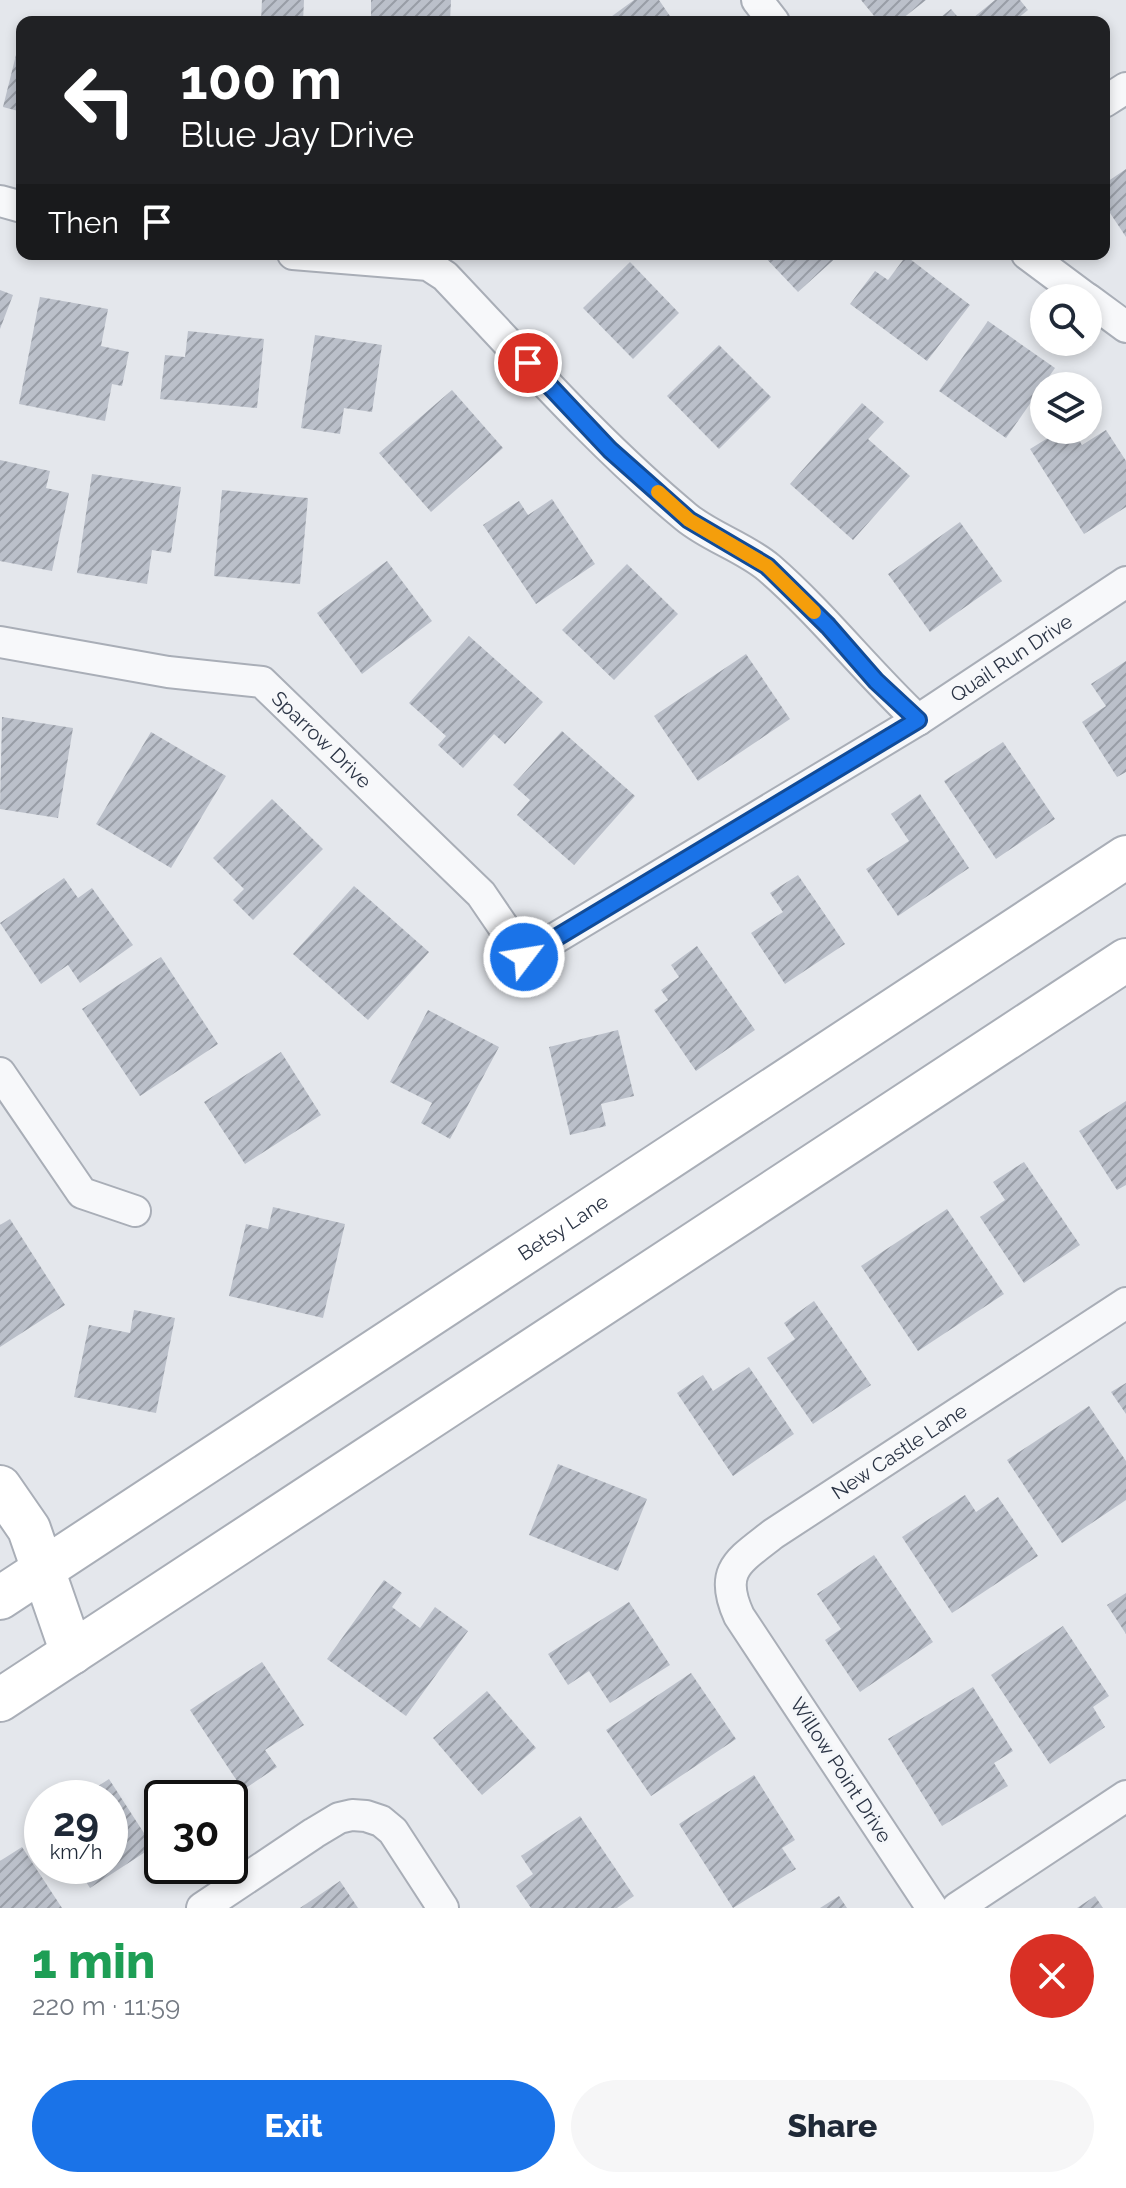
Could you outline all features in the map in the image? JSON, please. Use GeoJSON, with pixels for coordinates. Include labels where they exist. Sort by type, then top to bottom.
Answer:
{"type":"FeatureCollection","features":[{"type":"Feature","properties":{"kind":"main road","name":"Betsy Lane"},"geometry":{"type":"LineString","coordinates":[[13,1586],[1126,857]]}},
{"type":"Feature","properties":{"kind":"main road"},"geometry":{"type":"LineString","coordinates":[[0,1700],[1126,960]]}},
{"type":"Feature","properties":{"kind":"main road"},"geometry":{"type":"LineString","coordinates":[[0,1487],[29,1529],[13,1586],[72,1653]]}},
{"type":"Feature","properties":{"kind":"street"},"geometry":{"type":"LineString","coordinates":[[757,0],[769,16]]}},
{"type":"Feature","properties":{"kind":"street"},"geometry":{"type":"LineString","coordinates":[[367,260],[428,265],[445,276],[610,450],[689,520],[767,566],[828,626],[876,681],[918,720]]}},
{"type":"Feature","properties":{"kind":"street"},"geometry":{"type":"LineString","coordinates":[[1035,260],[1067,284]]}},
{"type":"Feature","properties":{"kind":"street"},"geometry":{"type":"LineString","coordinates":[[1102,310],[1126,327]]}},
{"type":"Feature","properties":{"kind":"street","name":"Quail Run Drive"},"geometry":{"type":"LineString","coordinates":[[524,957],[918,720],[1126,582]]}},
{"type":"Feature","properties":{"kind":"street","name":"Sparrow Drive"},"geometry":{"type":"LineString","coordinates":[[0,642],[168,672],[262,682],[481,894],[524,957]]}},
{"type":"Feature","properties":{"kind":"street"},"geometry":{"type":"LineString","coordinates":[[0,1073],[82,1193],[135,1211]]}},
{"type":"Feature","properties":{"kind":"street","name":"New Castle Lane"},"geometry":{"type":"LineString","coordinates":[[750,1632],[731,1599],[730,1580],[738,1563],[773,1534],[1126,1303]]}},
{"type":"Feature","properties":{"kind":"street","name":"Willow Point Drive"},"geometry":{"type":"LineString","coordinates":[[750,1632],[932,1908]]}},
{"type":"Feature","properties":{"kind":"street"},"geometry":{"type":"LineString","coordinates":[[957,1908],[1126,1796]]}},
{"type":"Feature","properties":{"kind":"street"},"geometry":{"type":"LineString","coordinates":[[202,1908],[339,1818],[366,1816],[381,1821],[393,1831],[443,1908]]}},
{"type":"Feature","properties":{"kind":"building"},"geometry":{"type":"Polygon","coordinates":[[[262,0],[304,0],[303,16],[261,16],[262,0]]]}},
{"type":"Feature","properties":{"kind":"building"},"geometry":{"type":"Polygon","coordinates":[[[371,0],[451,0],[450,16],[371,16],[371,0]]]}},
{"type":"Feature","properties":{"kind":"building"},"geometry":{"type":"Polygon","coordinates":[[[634,0],[659,0],[670,16],[612,16],[634,0]]]}},
{"type":"Feature","properties":{"kind":"building"},"geometry":{"type":"Polygon","coordinates":[[[861,0],[926,0],[906,16],[874,16],[861,0]]]}},
{"type":"Feature","properties":{"kind":"building"},"geometry":{"type":"Polygon","coordinates":[[[995,0],[1020,0],[1028,10],[1021,16],[975,16],[995,0]]]}},
{"type":"Feature","properties":{"kind":"building"},"geometry":{"type":"Polygon","coordinates":[[[951,9],[957,16],[942,16],[951,9]]]}},
{"type":"Feature","properties":{"kind":"building"},"geometry":{"type":"Polygon","coordinates":[[[16,55],[16,110],[3,107],[16,55]]]}},
{"type":"Feature","properties":{"kind":"building"},"geometry":{"type":"Polygon","coordinates":[[[1126,169],[1126,237],[1110,213],[1110,180],[1126,169]]]}},
{"type":"Feature","properties":{"kind":"building"},"geometry":{"type":"Polygon","coordinates":[[[768,260],[833,260],[798,292],[768,260]]]}},
{"type":"Feature","properties":{"kind":"building"},"geometry":{"type":"Polygon","coordinates":[[[903,260],[911,260],[970,305],[927,361],[850,304],[875,271],[888,280],[903,260]]]}},
{"type":"Feature","properties":{"kind":"building"},"geometry":{"type":"Polygon","coordinates":[[[630,262],[679,313],[633,359],[583,308],[630,262]]]}},
{"type":"Feature","properties":{"kind":"building"},"geometry":{"type":"Polygon","coordinates":[[[0,290],[13,295],[0,329],[0,290]]]}},
{"type":"Feature","properties":{"kind":"building"},"geometry":{"type":"Polygon","coordinates":[[[40,297],[108,309],[101,346],[129,352],[122,386],[112,384],[105,421],[19,404],[40,297]]]}},
{"type":"Feature","properties":{"kind":"building"},"geometry":{"type":"Polygon","coordinates":[[[988,321],[1030,350],[1030,356],[1038,356],[1055,368],[1052,372],[1030,372],[1030,404],[1006,438],[939,391],[988,321]]]}},
{"type":"Feature","properties":{"kind":"building"},"geometry":{"type":"Polygon","coordinates":[[[188,331],[264,339],[257,408],[160,399],[165,355],[185,357],[188,331]]]}},
{"type":"Feature","properties":{"kind":"building"},"geometry":{"type":"Polygon","coordinates":[[[315,335],[382,345],[372,412],[344,408],[340,434],[301,428],[315,335]]]}},
{"type":"Feature","properties":{"kind":"building"},"geometry":{"type":"Polygon","coordinates":[[[719,345],[771,397],[719,449],[667,396],[719,345]]]}},
{"type":"Feature","properties":{"kind":"building"},"geometry":{"type":"Polygon","coordinates":[[[452,390],[503,448],[431,512],[379,453],[452,390]]]}},
{"type":"Feature","properties":{"kind":"building"},"geometry":{"type":"Polygon","coordinates":[[[862,403],[884,422],[868,439],[910,476],[853,540],[790,484],[862,403]]]}},
{"type":"Feature","properties":{"kind":"building"},"geometry":{"type":"Polygon","coordinates":[[[1106,430],[1126,461],[1126,507],[1084,534],[1030,449],[1038,444],[1102,444],[1102,432],[1106,430]]]}},
{"type":"Feature","properties":{"kind":"building"},"geometry":{"type":"Polygon","coordinates":[[[0,460],[50,471],[46,488],[69,493],[52,571],[0,561],[0,460]]]}},
{"type":"Feature","properties":{"kind":"building"},"geometry":{"type":"Polygon","coordinates":[[[92,474],[181,487],[171,553],[152,550],[147,584],[77,573],[92,474]]]}},
{"type":"Feature","properties":{"kind":"building"},"geometry":{"type":"Polygon","coordinates":[[[222,490],[308,498],[300,584],[214,576],[222,490]]]}},
{"type":"Feature","properties":{"kind":"building"},"geometry":{"type":"Polygon","coordinates":[[[552,499],[595,564],[536,604],[483,525],[519,501],[528,515],[552,499]]]}},
{"type":"Feature","properties":{"kind":"building"},"geometry":{"type":"Polygon","coordinates":[[[960,522],[1002,581],[930,632],[888,574],[960,522]]]}},
{"type":"Feature","properties":{"kind":"building"},"geometry":{"type":"Polygon","coordinates":[[[387,561],[432,621],[362,674],[317,613],[387,561]]]}},
{"type":"Feature","properties":{"kind":"building"},"geometry":{"type":"Polygon","coordinates":[[[627,564],[678,614],[614,680],[562,630],[627,564]]]}},
{"type":"Feature","properties":{"kind":"building"},"geometry":{"type":"Polygon","coordinates":[[[469,636],[543,702],[505,744],[494,734],[463,768],[438,745],[446,736],[409,703],[469,636]]]}},
{"type":"Feature","properties":{"kind":"building"},"geometry":{"type":"Polygon","coordinates":[[[746,654],[790,719],[698,781],[654,716],[746,654]]]}},
{"type":"Feature","properties":{"kind":"building"},"geometry":{"type":"Polygon","coordinates":[[[1126,661],[1126,772],[1117,777],[1082,722],[1106,706],[1091,684],[1126,661]]]}},
{"type":"Feature","properties":{"kind":"building"},"geometry":{"type":"Polygon","coordinates":[[[2,717],[73,728],[58,818],[0,809],[2,717]]]}},
{"type":"Feature","properties":{"kind":"building"},"geometry":{"type":"Polygon","coordinates":[[[562,731],[635,796],[574,865],[517,815],[530,800],[513,785],[562,731]]]}},
{"type":"Feature","properties":{"kind":"building"},"geometry":{"type":"Polygon","coordinates":[[[151,732],[226,776],[171,868],[96,824],[151,732]]]}},
{"type":"Feature","properties":{"kind":"building"},"geometry":{"type":"Polygon","coordinates":[[[1003,742],[1055,819],[996,859],[944,781],[1003,742]]]}},
{"type":"Feature","properties":{"kind":"building"},"geometry":{"type":"Polygon","coordinates":[[[920,794],[969,868],[898,916],[866,869],[909,841],[891,814],[920,794]]]}},
{"type":"Feature","properties":{"kind":"building"},"geometry":{"type":"Polygon","coordinates":[[[272,799],[323,849],[253,920],[233,900],[244,889],[213,858],[272,799]]]}},
{"type":"Feature","properties":{"kind":"building"},"geometry":{"type":"Polygon","coordinates":[[[798,875],[845,944],[785,984],[751,933],[783,912],[770,893],[798,875]]]}},
{"type":"Feature","properties":{"kind":"building"},"geometry":{"type":"Polygon","coordinates":[[[64,878],[78,898],[92,888],[133,945],[80,983],[68,965],[41,984],[0,923],[64,878]]]}},
{"type":"Feature","properties":{"kind":"building"},"geometry":{"type":"Polygon","coordinates":[[[354,886],[429,952],[368,1020],[293,954],[354,886]]]}},
{"type":"Feature","properties":{"kind":"building"},"geometry":{"type":"Polygon","coordinates":[[[697,946],[755,1030],[696,1071],[654,1010],[668,1000],[661,990],[679,977],[671,965],[697,946]]]}},
{"type":"Feature","properties":{"kind":"building"},"geometry":{"type":"Polygon","coordinates":[[[161,957],[218,1044],[140,1096],[82,1009],[161,957]]]}},
{"type":"Feature","properties":{"kind":"building"},"geometry":{"type":"Polygon","coordinates":[[[428,1010],[499,1047],[450,1139],[421,1123],[432,1103],[390,1082],[428,1010]]]}},
{"type":"Feature","properties":{"kind":"building"},"geometry":{"type":"Polygon","coordinates":[[[618,1030],[634,1096],[601,1104],[606,1126],[570,1135],[549,1047],[618,1030]]]}},
{"type":"Feature","properties":{"kind":"building"},"geometry":{"type":"Polygon","coordinates":[[[281,1052],[321,1115],[245,1164],[204,1102],[281,1052]]]}},
{"type":"Feature","properties":{"kind":"building"},"geometry":{"type":"Polygon","coordinates":[[[1126,1101],[1126,1185],[1117,1190],[1079,1131],[1126,1101]]]}},
{"type":"Feature","properties":{"kind":"building"},"geometry":{"type":"Polygon","coordinates":[[[1024,1162],[1080,1245],[1024,1283],[980,1217],[1005,1200],[993,1182],[1024,1162]]]}},
{"type":"Feature","properties":{"kind":"building"},"geometry":{"type":"Polygon","coordinates":[[[273,1207],[345,1224],[323,1318],[229,1296],[246,1224],[268,1229],[273,1207]]]}},
{"type":"Feature","properties":{"kind":"building"},"geometry":{"type":"Polygon","coordinates":[[[947,1209],[1004,1294],[918,1351],[861,1266],[947,1209]]]}},
{"type":"Feature","properties":{"kind":"building"},"geometry":{"type":"Polygon","coordinates":[[[10,1219],[65,1305],[0,1347],[0,1225],[10,1219]]]}},
{"type":"Feature","properties":{"kind":"building"},"geometry":{"type":"Polygon","coordinates":[[[814,1301],[871,1385],[813,1424],[767,1358],[795,1339],[784,1323],[814,1301]]]}},
{"type":"Feature","properties":{"kind":"building"},"geometry":{"type":"Polygon","coordinates":[[[134,1310],[175,1318],[156,1413],[74,1397],[89,1325],[130,1333],[134,1310]]]}},
{"type":"Feature","properties":{"kind":"building"},"geometry":{"type":"Polygon","coordinates":[[[749,1367],[794,1434],[733,1476],[677,1393],[703,1375],[713,1391],[749,1367]]]}},
{"type":"Feature","properties":{"kind":"building"},"geometry":{"type":"Polygon","coordinates":[[[1126,1383],[1126,1414],[1111,1392],[1126,1383]]]}},
{"type":"Feature","properties":{"kind":"building"},"geometry":{"type":"Polygon","coordinates":[[[1089,1406],[1126,1461],[1126,1500],[1062,1543],[1007,1460],[1089,1406]]]}},
{"type":"Feature","properties":{"kind":"building"},"geometry":{"type":"Polygon","coordinates":[[[558,1464],[647,1499],[618,1571],[529,1535],[558,1464]]]}},
{"type":"Feature","properties":{"kind":"building"},"geometry":{"type":"Polygon","coordinates":[[[965,1495],[976,1512],[998,1497],[1038,1556],[952,1613],[902,1537],[965,1495]]]}},
{"type":"Feature","properties":{"kind":"building"},"geometry":{"type":"Polygon","coordinates":[[[874,1555],[933,1642],[860,1692],[825,1640],[841,1629],[817,1594],[874,1555]]]}},
{"type":"Feature","properties":{"kind":"building"},"geometry":{"type":"Polygon","coordinates":[[[384,1580],[402,1593],[392,1607],[420,1628],[435,1607],[468,1631],[406,1716],[327,1659],[384,1580]]]}},
{"type":"Feature","properties":{"kind":"building"},"geometry":{"type":"Polygon","coordinates":[[[1126,1593],[1126,1634],[1107,1605],[1126,1593]]]}},
{"type":"Feature","properties":{"kind":"building"},"geometry":{"type":"Polygon","coordinates":[[[629,1602],[670,1665],[610,1703],[589,1671],[568,1685],[548,1654],[629,1602]]]}},
{"type":"Feature","properties":{"kind":"building"},"geometry":{"type":"Polygon","coordinates":[[[1063,1626],[1109,1696],[1093,1707],[1105,1727],[1050,1764],[991,1675],[1063,1626]]]}},
{"type":"Feature","properties":{"kind":"building"},"geometry":{"type":"Polygon","coordinates":[[[262,1662],[304,1725],[265,1750],[277,1767],[248,1787],[248,1780],[236,1780],[190,1710],[262,1662]]]}},
{"type":"Feature","properties":{"kind":"building"},"geometry":{"type":"Polygon","coordinates":[[[691,1673],[736,1739],[651,1796],[606,1730],[691,1673]]]}},
{"type":"Feature","properties":{"kind":"building"},"geometry":{"type":"Polygon","coordinates":[[[973,1687],[1013,1751],[994,1763],[1008,1786],[942,1826],[888,1739],[973,1687]]]}},
{"type":"Feature","properties":{"kind":"building"},"geometry":{"type":"Polygon","coordinates":[[[487,1691],[536,1748],[482,1795],[433,1738],[487,1691]]]}},
{"type":"Feature","properties":{"kind":"building"},"geometry":{"type":"Polygon","coordinates":[[[754,1775],[795,1840],[782,1848],[796,1869],[733,1908],[679,1824],[754,1775]]]}},
{"type":"Feature","properties":{"kind":"building"},"geometry":{"type":"Polygon","coordinates":[[[128,1808],[144,1833],[144,1853],[128,1863],[128,1808]]]}},
{"type":"Feature","properties":{"kind":"building"},"geometry":{"type":"Polygon","coordinates":[[[580,1816],[634,1896],[617,1908],[531,1908],[516,1886],[533,1874],[521,1856],[580,1816]]]}},
{"type":"Feature","properties":{"kind":"building"},"geometry":{"type":"Polygon","coordinates":[[[22,1847],[24,1884],[46,1884],[62,1908],[0,1908],[0,1861],[22,1847]]]}},
{"type":"Feature","properties":{"kind":"building"},"geometry":{"type":"Polygon","coordinates":[[[340,1881],[358,1908],[300,1908],[340,1881]]]}},
{"type":"Feature","properties":{"kind":"building"},"geometry":{"type":"Polygon","coordinates":[[[839,1896],[847,1908],[820,1908],[839,1896]]]}},
{"type":"Feature","properties":{"kind":"building"},"geometry":{"type":"Polygon","coordinates":[[[1095,1896],[1103,1908],[1077,1908],[1095,1896]]]}},
{"type":"Feature","properties":{"kind":"slow traffic"},"geometry":{"type":"LineString","coordinates":[[658,492],[689,520],[767,566],[814,612]]}},
{"type":"Feature","properties":{"kind":"route"},"geometry":{"type":"LineString","coordinates":[[524,957],[918,720],[876,681],[828,626],[767,566],[689,520],[610,450],[528,363]]}}]}
